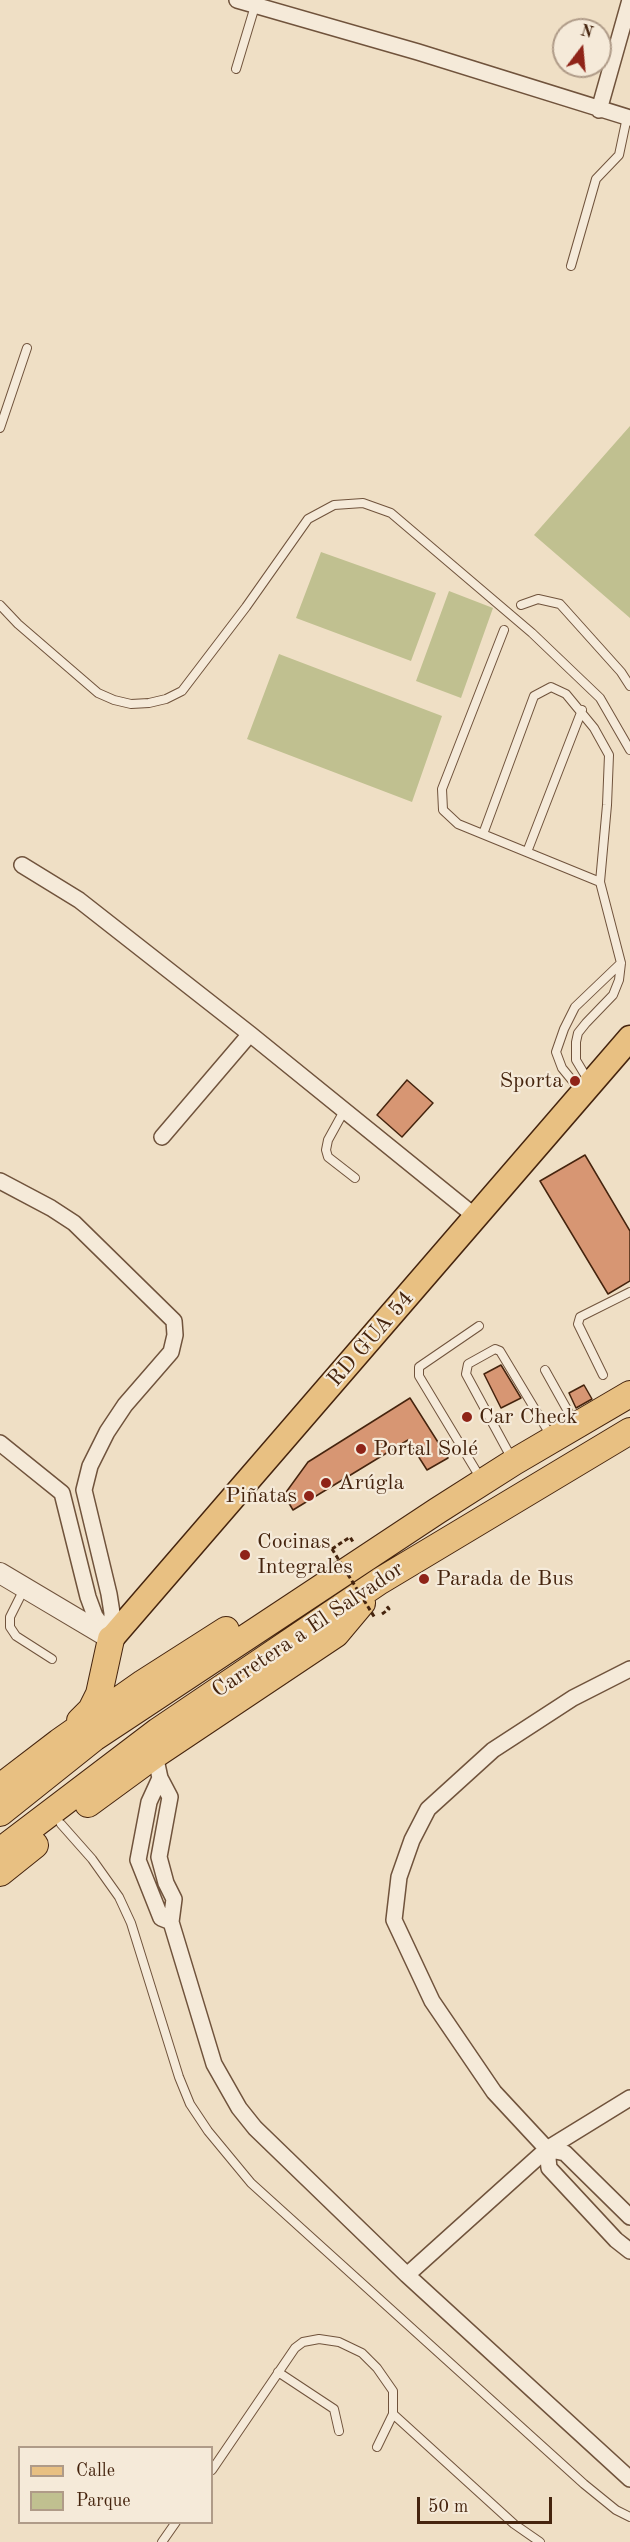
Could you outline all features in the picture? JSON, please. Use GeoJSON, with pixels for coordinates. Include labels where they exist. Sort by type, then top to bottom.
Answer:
{"type":"FeatureCollection","features":[{"type":"Feature","properties":{"kind":"highway","name":"Carretera a El Salvador"},"geometry":{"type":"LineString","coordinates":[[0,1813],[94,1738],[437,1510],[630,1394]]}},
{"type":"Feature","properties":{"kind":"highway","name":"Carretera a El Salvador"},"geometry":{"type":"LineString","coordinates":[[0,1851],[158,1731],[380,1581],[630,1431]]}},
{"type":"Feature","properties":{"kind":"highway"},"geometry":{"type":"LineString","coordinates":[[0,1788],[59,1742],[143,1683],[277,1597],[395,1526],[437,1510]]}},
{"type":"Feature","properties":{"kind":"highway"},"geometry":{"type":"LineString","coordinates":[[0,1873],[61,1824],[157,1766],[336,1635],[380,1581]]}},
{"type":"Feature","properties":{"kind":"highway"},"geometry":{"type":"LineString","coordinates":[[111,1639],[113,1674],[118,1682],[125,1686],[143,1683]]}},
{"type":"Feature","properties":{"kind":"highway"},"geometry":{"type":"LineString","coordinates":[[59,1742],[96,1702],[111,1639]]}},
{"type":"Feature","properties":{"kind":"main road","name":"RD GUA 54"},"geometry":{"type":"LineString","coordinates":[[111,1639],[630,1038]]}},
{"type":"Feature","properties":{"kind":"street"},"geometry":{"type":"LineString","coordinates":[[237,0],[418,52],[629,118]]}},
{"type":"Feature","properties":{"kind":"street"},"geometry":{"type":"LineString","coordinates":[[599,110],[630,0]]}},
{"type":"Feature","properties":{"kind":"street"},"geometry":{"type":"LineString","coordinates":[[22,865],[79,900],[250,1034],[476,1217]]}},
{"type":"Feature","properties":{"kind":"street"},"geometry":{"type":"LineString","coordinates":[[162,1137],[250,1034]]}},
{"type":"Feature","properties":{"kind":"street"},"geometry":{"type":"LineString","coordinates":[[0,1181],[74,1223],[174,1321],[175,1335],[171,1352],[125,1405],[107,1432],[90,1466],[84,1490],[109,1594],[112,1613],[111,1639]]}},
{"type":"Feature","properties":{"kind":"street"},"geometry":{"type":"LineString","coordinates":[[0,1443],[62,1493],[88,1597],[95,1616],[111,1639]]}},
{"type":"Feature","properties":{"kind":"street"},"geometry":{"type":"LineString","coordinates":[[62,1493],[84,1490]]}},
{"type":"Feature","properties":{"kind":"street"},"geometry":{"type":"LineString","coordinates":[[0,1573],[111,1639]]}},
{"type":"Feature","properties":{"kind":"street"},"geometry":{"type":"LineString","coordinates":[[630,1669],[573,1698],[493,1750],[428,1809],[412,1840],[399,1877],[394,1920],[432,2001],[494,2092],[547,2149],[565,2153],[630,2217]]}},
{"type":"Feature","properties":{"kind":"street"},"geometry":{"type":"LineString","coordinates":[[157,1766],[138,1860],[161,1918],[171,1922]]}},
{"type":"Feature","properties":{"kind":"street"},"geometry":{"type":"LineString","coordinates":[[157,1766],[170,1797],[159,1857],[166,1883],[175,1902],[171,1922],[214,2064],[238,2108],[255,2128],[407,2275],[630,2479]]}},
{"type":"Feature","properties":{"kind":"street"},"geometry":{"type":"LineString","coordinates":[[407,2275],[547,2149],[630,2097]]}},
{"type":"Feature","properties":{"kind":"street"},"geometry":{"type":"LineString","coordinates":[[547,2149],[549,2168],[616,2240],[630,2250]]}},
{"type":"Feature","properties":{"kind":"lane"},"geometry":{"type":"LineString","coordinates":[[236,69],[255,6]]}},
{"type":"Feature","properties":{"kind":"lane"},"geometry":{"type":"LineString","coordinates":[[571,266],[596,179],[619,155],[629,118]]}},
{"type":"Feature","properties":{"kind":"lane"},"geometry":{"type":"LineString","coordinates":[[0,429],[27,348]]}},
{"type":"Feature","properties":{"kind":"lane"},"geometry":{"type":"LineString","coordinates":[[0,605],[18,624],[98,693],[131,704],[166,699],[182,691],[246,607],[308,519],[334,505],[363,503],[391,513],[532,633],[600,698],[630,750]]}},
{"type":"Feature","properties":{"kind":"lane"},"geometry":{"type":"LineString","coordinates":[[521,605],[538,599],[560,604],[621,672],[630,686]]}},
{"type":"Feature","properties":{"kind":"lane"},"geometry":{"type":"LineString","coordinates":[[504,630],[441,796],[443,810],[452,820],[600,882]]}},
{"type":"Feature","properties":{"kind":"lane"},"geometry":{"type":"LineString","coordinates":[[483,834],[534,696],[551,687],[566,694],[582,710],[609,755],[600,882],[621,963],[619,980],[613,995],[578,1033],[576,1060],[587,1088]]}},
{"type":"Feature","properties":{"kind":"lane"},"geometry":{"type":"LineString","coordinates":[[527,852],[582,710]]}},
{"type":"Feature","properties":{"kind":"lane"},"geometry":{"type":"LineString","coordinates":[[587,1088],[562,1068],[556,1052],[575,1007],[621,963]]}},
{"type":"Feature","properties":{"kind":"lane"},"geometry":{"type":"LineString","coordinates":[[344,1112],[328,1140],[326,1150],[328,1157],[355,1178]]}},
{"type":"Feature","properties":{"kind":"lane"},"geometry":{"type":"LineString","coordinates":[[603,1375],[578,1324],[580,1317],[630,1292]]}},
{"type":"Feature","properties":{"kind":"lane"},"geometry":{"type":"LineString","coordinates":[[479,1326],[419,1367],[419,1376],[483,1482]]}},
{"type":"Feature","properties":{"kind":"lane"},"geometry":{"type":"LineString","coordinates":[[514,1462],[466,1374],[468,1364],[495,1349],[500,1351],[553,1440]]}},
{"type":"Feature","properties":{"kind":"lane"},"geometry":{"type":"LineString","coordinates":[[545,1370],[576,1426]]}},
{"type":"Feature","properties":{"kind":"lane"},"geometry":{"type":"LineString","coordinates":[[25,1587],[10,1617],[10,1627],[16,1636],[52,1659]]}},
{"type":"Feature","properties":{"kind":"lane"},"geometry":{"type":"LineString","coordinates":[[61,1824],[107,1877],[123,1905],[131,1923],[179,2077],[190,2104],[207,2131],[251,2182],[584,2484],[616,2510],[630,2517]]}},
{"type":"Feature","properties":{"kind":"lane"},"geometry":{"type":"LineString","coordinates":[[213,2469],[295,2348],[303,2342],[319,2339],[339,2342],[362,2353],[377,2368],[393,2391],[393,2414],[377,2447]]}},
{"type":"Feature","properties":{"kind":"lane"},"geometry":{"type":"LineString","coordinates":[[278,2372],[334,2409],[339,2431]]}},
{"type":"Feature","properties":{"kind":"lane"},"geometry":{"type":"LineString","coordinates":[[393,2414],[514,2524],[540,2542]]}},
{"type":"Feature","properties":{"kind":"lane"},"geometry":{"type":"LineString","coordinates":[[162,2542],[175,2524]]}},
{"type":"Feature","properties":{"kind":"path"},"geometry":{"type":"LineString","coordinates":[[350,1537],[332,1549],[375,1618]]}},
{"type":"Feature","properties":{"kind":"green space"},"geometry":{"type":"Polygon","coordinates":[[[630,426],[630,618],[534,535],[630,426]]]}},
{"type":"Feature","properties":{"kind":"green space"},"geometry":{"type":"Polygon","coordinates":[[[321,552],[436,593],[411,661],[296,618],[321,552]]]}},
{"type":"Feature","properties":{"kind":"green space"},"geometry":{"type":"Polygon","coordinates":[[[449,591],[493,608],[461,698],[416,681],[449,591]]]}},
{"type":"Feature","properties":{"kind":"green space"},"geometry":{"type":"Polygon","coordinates":[[[279,654],[442,716],[412,802],[247,739],[279,654]]]}},
{"type":"Feature","properties":{"kind":"building"},"geometry":{"type":"Polygon","coordinates":[[[407,1080],[433,1103],[402,1137],[377,1115],[407,1080]]]}},
{"type":"Feature","properties":{"kind":"building"},"geometry":{"type":"Polygon","coordinates":[[[585,1155],[630,1231],[630,1281],[608,1294],[540,1181],[585,1155]]]}},
{"type":"Feature","properties":{"kind":"building"},"geometry":{"type":"Polygon","coordinates":[[[501,1365],[521,1398],[501,1408],[484,1374],[501,1365]]]}},
{"type":"Feature","properties":{"kind":"building"},"geometry":{"type":"Polygon","coordinates":[[[584,1385],[592,1399],[576,1408],[569,1393],[584,1385]]]}},
{"type":"Feature","properties":{"kind":"building","name":"Portal Solé"},"geometry":{"type":"Polygon","coordinates":[[[410,1398],[448,1458],[427,1470],[408,1440],[293,1510],[284,1495],[308,1462],[410,1398]]]}},
{"type":"Feature","properties":{"kind":"place","name":"Sporta"},"geometry":{"type":"Point","coordinates":[575,1081]}},
{"type":"Feature","properties":{"kind":"place","name":"Car Check"},"geometry":{"type":"Point","coordinates":[467,1417]}},
{"type":"Feature","properties":{"kind":"place","name":"Portal Solé"},"geometry":{"type":"Point","coordinates":[361,1449]}},
{"type":"Feature","properties":{"kind":"place","name":"Arúgla"},"geometry":{"type":"Point","coordinates":[326,1483]}},
{"type":"Feature","properties":{"kind":"place","name":"Piñatas"},"geometry":{"type":"Point","coordinates":[309,1496]}},
{"type":"Feature","properties":{"kind":"place","name":"Cocinas Integrales"},"geometry":{"type":"Point","coordinates":[245,1555]}},
{"type":"Feature","properties":{"kind":"place","name":"Parada de Bus"},"geometry":{"type":"Point","coordinates":[424,1579]}}]}
